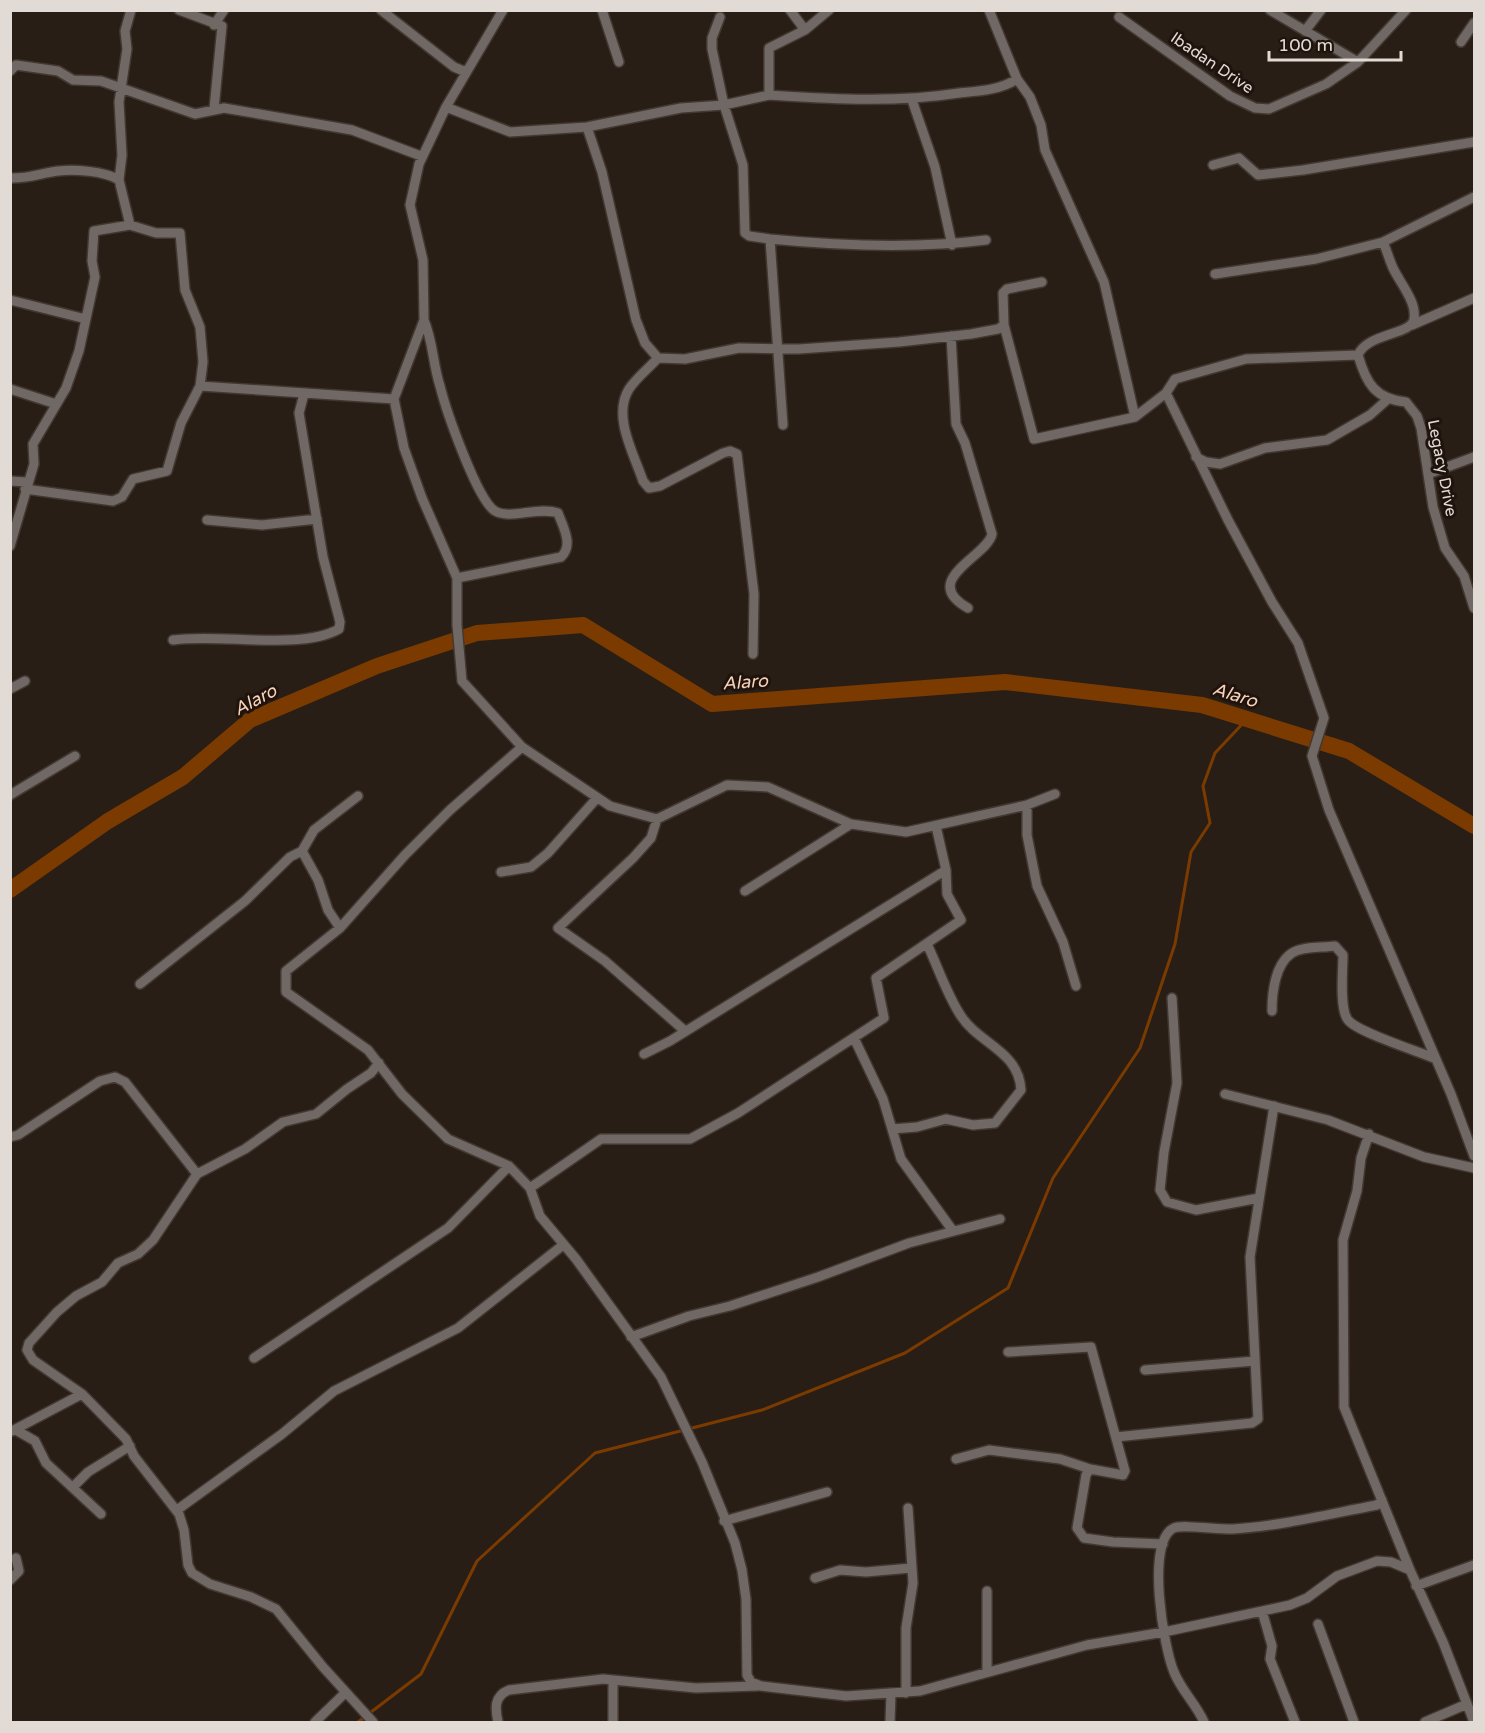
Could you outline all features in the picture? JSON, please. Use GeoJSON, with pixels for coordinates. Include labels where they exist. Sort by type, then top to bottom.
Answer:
{"type":"FeatureCollection","features":[{"type":"Feature","properties":{"kind":"street"},"geometry":{"type":"LineString","coordinates":[[130,225],[117,175],[120,88],[127,49],[125,31],[131,10]]}},
{"type":"Feature","properties":{"kind":"street"},"geometry":{"type":"LineString","coordinates":[[179,10],[214,25],[222,26],[214,110]]}},
{"type":"Feature","properties":{"kind":"street"},"geometry":{"type":"LineString","coordinates":[[214,25],[224,10]]}},
{"type":"Feature","properties":{"kind":"street"},"geometry":{"type":"LineString","coordinates":[[381,10],[454,67],[466,72]]}},
{"type":"Feature","properties":{"kind":"street"},"geometry":{"type":"LineString","coordinates":[[458,578],[561,557],[567,552],[568,545],[558,513],[549,510],[499,513],[486,504],[445,404],[424,320],[423,260],[410,205],[421,156],[446,107],[503,10]]}},
{"type":"Feature","properties":{"kind":"street"},"geometry":{"type":"LineString","coordinates":[[602,10],[619,62]]}},
{"type":"Feature","properties":{"kind":"street"},"geometry":{"type":"LineString","coordinates":[[790,10],[805,30]]}},
{"type":"Feature","properties":{"kind":"street"},"geometry":{"type":"LineString","coordinates":[[769,95],[769,48],[805,30],[829,10]]}},
{"type":"Feature","properties":{"kind":"street"},"geometry":{"type":"LineString","coordinates":[[989,10],[1017,79],[1030,97],[1041,125],[1045,150],[1104,282],[1135,417]]}},
{"type":"Feature","properties":{"kind":"street"},"geometry":{"type":"LineString","coordinates":[[1269,10],[1358,62]]}},
{"type":"Feature","properties":{"kind":"street"},"geometry":{"type":"LineString","coordinates":[[1305,31],[1321,10]]}},
{"type":"Feature","properties":{"kind":"street","name":"Ibadan Drive"},"geometry":{"type":"LineString","coordinates":[[1119,17],[1230,96],[1255,108],[1277,107],[1326,84],[1358,62],[1406,10]]}},
{"type":"Feature","properties":{"kind":"street"},"geometry":{"type":"LineString","coordinates":[[720,17],[712,38],[712,50],[724,105],[743,165],[745,233],[749,236],[770,239],[826,244],[952,245],[986,240]]}},
{"type":"Feature","properties":{"kind":"street"},"geometry":{"type":"LineString","coordinates":[[1461,42],[1474,23]]}},
{"type":"Feature","properties":{"kind":"street"},"geometry":{"type":"LineString","coordinates":[[10,71],[16,65],[47,68],[63,72],[73,80],[101,81],[195,114],[224,108],[352,130],[421,156]]}},
{"type":"Feature","properties":{"kind":"street"},"geometry":{"type":"LineString","coordinates":[[446,107],[510,132],[587,127],[606,121],[681,108],[724,105],[769,95],[855,101],[912,100],[996,88],[1017,79]]}},
{"type":"Feature","properties":{"kind":"street"},"geometry":{"type":"LineString","coordinates":[[912,100],[935,167],[952,245]]}},
{"type":"Feature","properties":{"kind":"street"},"geometry":{"type":"LineString","coordinates":[[587,127],[602,172],[636,320],[645,343],[658,358],[685,359],[739,348],[799,349],[951,336],[998,329],[1004,325]]}},
{"type":"Feature","properties":{"kind":"street"},"geometry":{"type":"LineString","coordinates":[[1213,165],[1239,158],[1258,175],[1303,171],[1474,142]]}},
{"type":"Feature","properties":{"kind":"street"},"geometry":{"type":"LineString","coordinates":[[10,178],[35,178],[57,171],[117,175]]}},
{"type":"Feature","properties":{"kind":"street"},"geometry":{"type":"LineString","coordinates":[[1215,274],[1316,259],[1383,242],[1474,197]]}},
{"type":"Feature","properties":{"kind":"street"},"geometry":{"type":"LineString","coordinates":[[10,481],[26,486],[113,501],[122,497],[133,478],[167,471],[181,423],[200,386],[203,362],[201,327],[185,290],[180,233],[156,233],[130,225],[94,231],[92,261],[95,277],[86,319],[72,371],[35,439],[34,464],[26,486],[10,546]]}},
{"type":"Feature","properties":{"kind":"street"},"geometry":{"type":"LineString","coordinates":[[770,239],[776,291],[777,349],[783,425]]}},
{"type":"Feature","properties":{"kind":"street"},"geometry":{"type":"LineString","coordinates":[[1383,242],[1413,309],[1412,325]]}},
{"type":"Feature","properties":{"kind":"street"},"geometry":{"type":"LineString","coordinates":[[1042,282],[1004,291],[1004,325],[1034,438],[1135,417],[1166,393],[1175,379],[1246,359],[1358,355],[1372,340],[1474,300]]}},
{"type":"Feature","properties":{"kind":"street"},"geometry":{"type":"LineString","coordinates":[[10,300],[86,319]]}},
{"type":"Feature","properties":{"kind":"street"},"geometry":{"type":"LineString","coordinates":[[424,320],[394,399],[404,448],[422,498],[458,578],[455,587],[462,681],[522,747],[610,806],[657,819],[727,785],[768,788],[851,824],[906,832],[1027,805],[1055,794]]}},
{"type":"Feature","properties":{"kind":"street"},"geometry":{"type":"LineString","coordinates":[[951,336],[956,424],[965,443],[992,534],[988,544],[958,569],[952,577],[953,593],[961,604],[968,608]]}},
{"type":"Feature","properties":{"kind":"street","name":"Legacy Drive"},"geometry":{"type":"LineString","coordinates":[[1358,355],[1364,377],[1371,388],[1388,399],[1406,402],[1417,416],[1433,507],[1444,548],[1464,576],[1474,609]]}},
{"type":"Feature","properties":{"kind":"street"},"geometry":{"type":"LineString","coordinates":[[658,358],[630,387],[622,407],[623,419],[643,481],[649,488],[660,486],[723,453],[730,451],[737,454],[754,594],[753,654]]}},
{"type":"Feature","properties":{"kind":"street"},"geometry":{"type":"LineString","coordinates":[[200,386],[394,399]]}},
{"type":"Feature","properties":{"kind":"street"},"geometry":{"type":"LineString","coordinates":[[10,389],[56,404]]}},
{"type":"Feature","properties":{"kind":"street"},"geometry":{"type":"LineString","coordinates":[[1166,393],[1196,458],[1272,602],[1298,643],[1324,718],[1312,756],[1329,810],[1474,1156]]}},
{"type":"Feature","properties":{"kind":"street"},"geometry":{"type":"LineString","coordinates":[[173,640],[197,636],[260,642],[325,635],[339,629],[340,622],[328,581],[298,413],[304,394]]}},
{"type":"Feature","properties":{"kind":"street"},"geometry":{"type":"LineString","coordinates":[[1196,458],[1220,464],[1265,448],[1327,440],[1370,415],[1388,399]]}},
{"type":"Feature","properties":{"kind":"street"},"geometry":{"type":"LineString","coordinates":[[1428,474],[1474,457]]}},
{"type":"Feature","properties":{"kind":"street"},"geometry":{"type":"LineString","coordinates":[[207,520],[262,525],[317,519]]}},
{"type":"Feature","properties":{"kind":"street"},"geometry":{"type":"LineString","coordinates":[[1464,576],[1474,574]]}},
{"type":"Feature","properties":{"kind":"street"},"geometry":{"type":"LineString","coordinates":[[10,689],[25,681]]}},
{"type":"Feature","properties":{"kind":"street"},"geometry":{"type":"LineString","coordinates":[[522,747],[442,818],[405,855],[340,928],[286,971],[286,992],[368,1050],[402,1094],[448,1139],[508,1166],[530,1188],[540,1216],[661,1377],[696,1450],[735,1543],[742,1570],[748,1635],[747,1676],[751,1682],[761,1686]]}},
{"type":"Feature","properties":{"kind":"street"},"geometry":{"type":"LineString","coordinates":[[10,795],[75,756]]}},
{"type":"Feature","properties":{"kind":"street"},"geometry":{"type":"LineString","coordinates":[[140,984],[209,931],[274,875],[291,857],[302,850],[314,831],[358,796]]}},
{"type":"Feature","properties":{"kind":"street"},"geometry":{"type":"LineString","coordinates":[[501,872],[531,867],[597,798]]}},
{"type":"Feature","properties":{"kind":"street"},"geometry":{"type":"LineString","coordinates":[[1027,805],[1027,835],[1035,880],[1063,942],[1076,986]]}},
{"type":"Feature","properties":{"kind":"street"},"geometry":{"type":"LineString","coordinates":[[657,819],[651,838],[639,852],[597,894],[558,928],[605,961],[685,1031]]}},
{"type":"Feature","properties":{"kind":"street"},"geometry":{"type":"LineString","coordinates":[[745,891],[851,824]]}},
{"type":"Feature","properties":{"kind":"street"},"geometry":{"type":"LineString","coordinates":[[530,1188],[601,1139],[690,1139],[738,1113],[884,1018],[876,978],[960,920],[947,894],[946,870],[936,826]]}},
{"type":"Feature","properties":{"kind":"street"},"geometry":{"type":"LineString","coordinates":[[302,850],[318,880],[328,910],[340,928]]}},
{"type":"Feature","properties":{"kind":"street"},"geometry":{"type":"LineString","coordinates":[[644,1054],[946,870]]}},
{"type":"Feature","properties":{"kind":"street"},"geometry":{"type":"LineString","coordinates":[[892,1129],[917,1127],[946,1119],[973,1125],[995,1123],[1021,1090],[1020,1076],[1009,1060],[961,1018],[927,944]]}},
{"type":"Feature","properties":{"kind":"street"},"geometry":{"type":"LineString","coordinates":[[1272,1011],[1273,984],[1290,954],[1303,949],[1335,946],[1343,955],[1343,1006],[1347,1020],[1359,1029],[1434,1058]]}},
{"type":"Feature","properties":{"kind":"street"},"geometry":{"type":"LineString","coordinates":[[1172,998],[1177,1083],[1164,1152],[1160,1190],[1167,1202],[1196,1210],[1259,1198]]}},
{"type":"Feature","properties":{"kind":"street"},"geometry":{"type":"LineString","coordinates":[[854,1038],[883,1099],[901,1159],[953,1231]]}},
{"type":"Feature","properties":{"kind":"street"},"geometry":{"type":"LineString","coordinates":[[373,1722],[345,1693],[276,1609],[251,1597],[210,1584],[192,1573],[188,1565],[184,1530],[177,1510],[134,1456],[122,1434],[82,1394],[33,1360],[27,1347],[57,1312],[76,1296],[102,1282],[118,1263],[144,1249],[181,1201],[196,1174],[245,1149],[283,1122],[316,1114],[347,1089],[371,1074],[379,1064]]}},
{"type":"Feature","properties":{"kind":"street"},"geometry":{"type":"LineString","coordinates":[[10,1137],[18,1135],[100,1081],[115,1077],[125,1082],[196,1174]]}},
{"type":"Feature","properties":{"kind":"street"},"geometry":{"type":"LineString","coordinates":[[1225,1094],[1369,1134],[1386,1144],[1424,1157],[1474,1168]]}},
{"type":"Feature","properties":{"kind":"street"},"geometry":{"type":"LineString","coordinates":[[1116,1437],[1252,1423],[1258,1419],[1250,1257],[1274,1106]]}},
{"type":"Feature","properties":{"kind":"street"},"geometry":{"type":"LineString","coordinates":[[1369,1134],[1361,1158],[1357,1191],[1343,1240],[1344,1407],[1416,1586],[1443,1642],[1474,1722]]}},
{"type":"Feature","properties":{"kind":"street"},"geometry":{"type":"LineString","coordinates":[[254,1358],[448,1228],[508,1166]]}},
{"type":"Feature","properties":{"kind":"street"},"geometry":{"type":"LineString","coordinates":[[632,1337],[689,1316],[730,1306],[818,1277],[909,1243],[1000,1219]]}},
{"type":"Feature","properties":{"kind":"street"},"geometry":{"type":"LineString","coordinates":[[177,1510],[282,1434],[334,1391],[458,1328],[563,1245]]}},
{"type":"Feature","properties":{"kind":"street"},"geometry":{"type":"LineString","coordinates":[[956,1459],[989,1450],[1060,1459],[1090,1469],[1123,1475],[1125,1471],[1091,1347],[1008,1352]]}},
{"type":"Feature","properties":{"kind":"street"},"geometry":{"type":"LineString","coordinates":[[1145,1370],[1255,1362]]}},
{"type":"Feature","properties":{"kind":"street"},"geometry":{"type":"LineString","coordinates":[[13,1431],[82,1394]]}},
{"type":"Feature","properties":{"kind":"street"},"geometry":{"type":"LineString","coordinates":[[13,1431],[35,1441],[46,1463],[101,1515]]}},
{"type":"Feature","properties":{"kind":"street"},"geometry":{"type":"LineString","coordinates":[[73,1487],[88,1472],[130,1446]]}},
{"type":"Feature","properties":{"kind":"street"},"geometry":{"type":"LineString","coordinates":[[1090,1469],[1086,1475],[1077,1528],[1084,1538],[1163,1544]]}},
{"type":"Feature","properties":{"kind":"street"},"geometry":{"type":"LineString","coordinates":[[724,1521],[827,1492]]}},
{"type":"Feature","properties":{"kind":"street"},"geometry":{"type":"LineString","coordinates":[[1204,1722],[1173,1671],[1165,1646],[1158,1554],[1168,1533],[1176,1527],[1233,1529],[1291,1521],[1377,1505],[1382,1500]]}},
{"type":"Feature","properties":{"kind":"street"},"geometry":{"type":"LineString","coordinates":[[906,1693],[906,1628],[913,1583],[908,1508]]}},
{"type":"Feature","properties":{"kind":"street"},"geometry":{"type":"LineString","coordinates":[[10,1580],[19,1571],[15,1558]]}},
{"type":"Feature","properties":{"kind":"street"},"geometry":{"type":"LineString","coordinates":[[498,1722],[496,1704],[502,1693],[509,1690],[593,1679],[696,1688],[761,1686],[846,1696],[906,1693],[1087,1645],[1164,1632],[1290,1605],[1307,1598],[1337,1576],[1356,1567],[1377,1562],[1391,1562],[1410,1570]]}},
{"type":"Feature","properties":{"kind":"street"},"geometry":{"type":"LineString","coordinates":[[1416,1586],[1474,1565]]}},
{"type":"Feature","properties":{"kind":"street"},"geometry":{"type":"LineString","coordinates":[[815,1578],[840,1570],[866,1572],[911,1568]]}},
{"type":"Feature","properties":{"kind":"street"},"geometry":{"type":"LineString","coordinates":[[987,1591],[987,1672]]}},
{"type":"Feature","properties":{"kind":"street"},"geometry":{"type":"LineString","coordinates":[[1262,1611],[1272,1646],[1270,1659],[1295,1722]]}},
{"type":"Feature","properties":{"kind":"street"},"geometry":{"type":"LineString","coordinates":[[1318,1624],[1354,1722]]}},
{"type":"Feature","properties":{"kind":"street"},"geometry":{"type":"LineString","coordinates":[[613,1681],[614,1722]]}},
{"type":"Feature","properties":{"kind":"street"},"geometry":{"type":"LineString","coordinates":[[315,1722],[345,1693]]}},
{"type":"Feature","properties":{"kind":"street"},"geometry":{"type":"LineString","coordinates":[[890,1722],[891,1694]]}},
{"type":"Feature","properties":{"kind":"street"},"geometry":{"type":"LineString","coordinates":[[1425,1722],[1467,1704]]}},
{"type":"Feature","properties":{"kind":"waterway","name":"Alaro"},"geometry":{"type":"LineString","coordinates":[[10,890],[108,821],[183,777],[250,720],[377,666],[477,633],[583,625],[712,704],[1005,682],[1202,705],[1349,751],[1474,826]]}},
{"type":"Feature","properties":{"kind":"waterway"},"geometry":{"type":"LineString","coordinates":[[358,1722],[421,1674],[477,1561],[595,1453],[762,1410],[905,1353],[1008,1288],[1053,1178],[1140,1048],[1175,944],[1191,852],[1210,823],[1203,786],[1215,753],[1247,719]]}}]}
